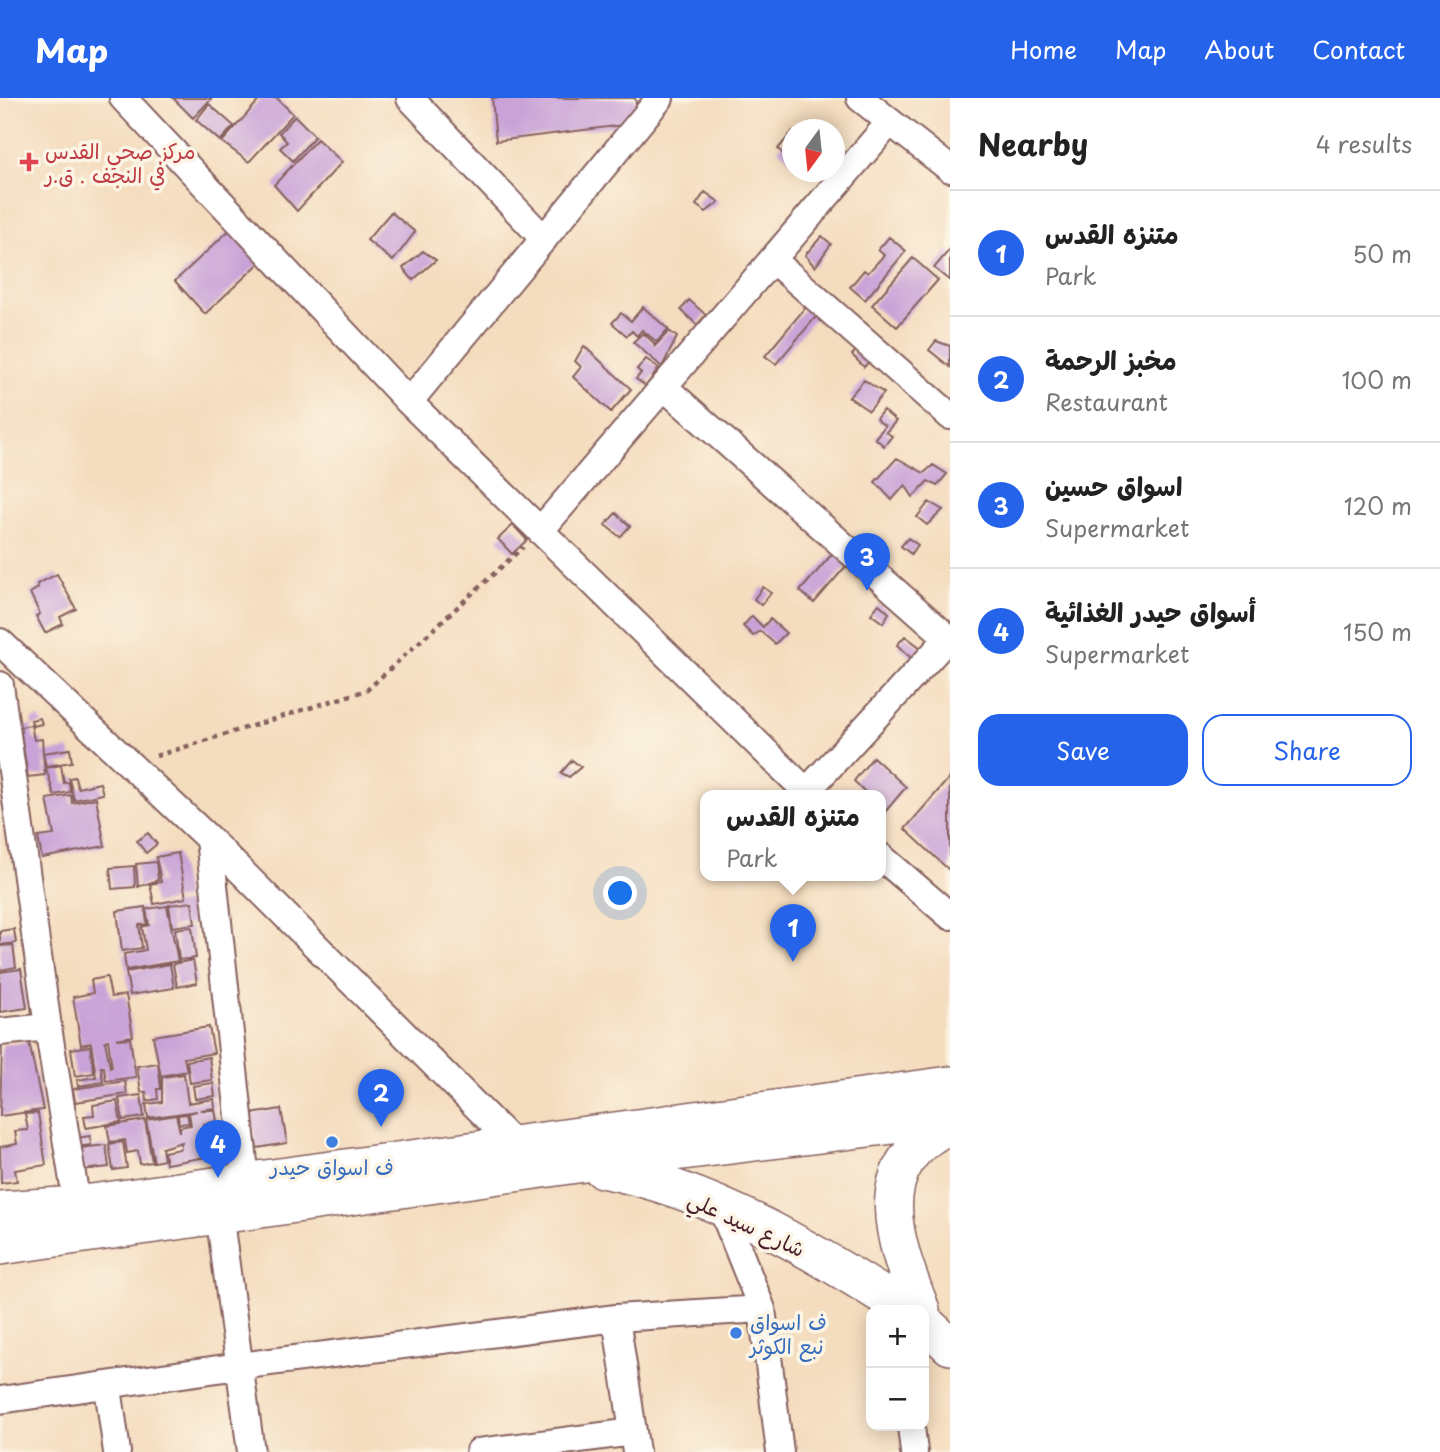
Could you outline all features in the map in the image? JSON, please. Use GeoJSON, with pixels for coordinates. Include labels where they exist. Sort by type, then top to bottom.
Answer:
{"type":"FeatureCollection","features":[{"type":"Feature","properties":{"kind":"street"},"geometry":{"type":"LineString","coordinates":[[122,98],[409,402],[805,790]]}},
{"type":"Feature","properties":{"kind":"street"},"geometry":{"type":"LineString","coordinates":[[410,98],[544,239]]}},
{"type":"Feature","properties":{"kind":"street"},"geometry":{"type":"LineString","coordinates":[[409,402],[660,98]]}},
{"type":"Feature","properties":{"kind":"street"},"geometry":{"type":"LineString","coordinates":[[859,98],[950,169]]}},
{"type":"Feature","properties":{"kind":"street"},"geometry":{"type":"LineString","coordinates":[[540,531],[774,261],[890,122]]}},
{"type":"Feature","properties":{"kind":"street"},"geometry":{"type":"LineString","coordinates":[[774,261],[950,416]]}},
{"type":"Feature","properties":{"kind":"street"},"geometry":{"type":"LineString","coordinates":[[665,388],[949,637],[813,790]]}},
{"type":"Feature","properties":{"kind":"street"},"geometry":{"type":"LineString","coordinates":[[0,642],[209,839],[514,1144]]}},
{"type":"Feature","properties":{"kind":"street"},"geometry":{"type":"LineString","coordinates":[[0,685],[48,1027],[77,1205]]}},
{"type":"Feature","properties":{"kind":"street"},"geometry":{"type":"LineString","coordinates":[[209,839],[246,1181]]}},
{"type":"Feature","properties":{"kind":"street"},"geometry":{"type":"LineString","coordinates":[[886,861],[947,909]]}},
{"type":"Feature","properties":{"kind":"street"},"geometry":{"type":"LineString","coordinates":[[0,1032],[48,1027]]}},
{"type":"Feature","properties":{"kind":"street"},"geometry":{"type":"LineString","coordinates":[[0,1210],[77,1205],[950,1085]]}},
{"type":"Feature","properties":{"kind":"street"},"geometry":{"type":"LineString","coordinates":[[0,1246],[577,1164],[950,1118]]}},
{"type":"Feature","properties":{"kind":"street","name":"شارع سيد علي"},"geometry":{"type":"LineString","coordinates":[[919,1305],[894,1233],[893,1200],[898,1179],[913,1151],[950,1125]]}},
{"type":"Feature","properties":{"kind":"street","name":"شارع سيد علي"},"geometry":{"type":"LineString","coordinates":[[577,1164],[626,1173],[722,1209],[866,1296],[886,1305]]}},
{"type":"Feature","properties":{"kind":"street"},"geometry":{"type":"LineString","coordinates":[[722,1209],[762,1309],[780,1452]]}},
{"type":"Feature","properties":{"kind":"street"},"geometry":{"type":"LineString","coordinates":[[219,1213],[251,1452]]}},
{"type":"Feature","properties":{"kind":"street"},"geometry":{"type":"LineString","coordinates":[[0,1400],[108,1387],[239,1366],[616,1318],[762,1309]]}},
{"type":"Feature","properties":{"kind":"street"},"geometry":{"type":"LineString","coordinates":[[479,1452],[635,1442],[616,1318]]}},
{"type":"Feature","properties":{"kind":"street"},"geometry":{"type":"LineString","coordinates":[[108,1387],[117,1452]]}},
{"type":"Feature","properties":{"kind":"street"},"geometry":{"type":"LineString","coordinates":[[912,1431],[914,1452]]}},
{"type":"Feature","properties":{"kind":"path"},"geometry":{"type":"LineString","coordinates":[[128,764],[367,690],[540,531]]}},
{"type":"Feature","properties":{"kind":"building"},"geometry":{"type":"Polygon","coordinates":[[[173,98],[212,98],[193,118],[173,98]]]}},
{"type":"Feature","properties":{"kind":"building"},"geometry":{"type":"Polygon","coordinates":[[[261,98],[277,98],[293,114],[249,162],[222,142],[261,98]]]}},
{"type":"Feature","properties":{"kind":"building"},"geometry":{"type":"Polygon","coordinates":[[[492,98],[635,98],[640,123],[496,141],[492,98]]]}},
{"type":"Feature","properties":{"kind":"building"},"geometry":{"type":"Polygon","coordinates":[[[209,104],[234,126],[220,141],[196,120],[209,104]]]}},
{"type":"Feature","properties":{"kind":"building"},"geometry":{"type":"Polygon","coordinates":[[[295,116],[315,136],[293,161],[280,148],[287,142],[279,133],[295,116]]]}},
{"type":"Feature","properties":{"kind":"building"},"geometry":{"type":"Polygon","coordinates":[[[317,139],[342,162],[297,211],[274,185],[317,139]]]}},
{"type":"Feature","properties":{"kind":"building"},"geometry":{"type":"Polygon","coordinates":[[[705,192],[719,202],[706,212],[696,205],[705,192]]]}},
{"type":"Feature","properties":{"kind":"building"},"geometry":{"type":"Polygon","coordinates":[[[391,212],[415,232],[393,261],[367,240],[391,212]]]}},
{"type":"Feature","properties":{"kind":"building"},"geometry":{"type":"Polygon","coordinates":[[[235,225],[265,258],[205,314],[175,281],[235,225]]]}},
{"type":"Feature","properties":{"kind":"building"},"geometry":{"type":"Polygon","coordinates":[[[822,236],[831,244],[815,267],[805,255],[822,236]]]}},
{"type":"Feature","properties":{"kind":"building"},"geometry":{"type":"Polygon","coordinates":[[[889,237],[906,251],[865,300],[850,287],[864,270],[868,273],[884,255],[878,250],[889,237]]]}},
{"type":"Feature","properties":{"kind":"building"},"geometry":{"type":"Polygon","coordinates":[[[950,249],[950,281],[934,268],[950,249]]]}},
{"type":"Feature","properties":{"kind":"building"},"geometry":{"type":"Polygon","coordinates":[[[423,251],[436,260],[413,280],[403,268],[423,251]]]}},
{"type":"Feature","properties":{"kind":"building"},"geometry":{"type":"Polygon","coordinates":[[[913,258],[938,280],[897,327],[872,305],[913,258]]]}},
{"type":"Feature","properties":{"kind":"building"},"geometry":{"type":"Polygon","coordinates":[[[689,300],[706,315],[697,325],[681,310],[689,300]]]}},
{"type":"Feature","properties":{"kind":"building"},"geometry":{"type":"Polygon","coordinates":[[[810,302],[820,312],[776,364],[765,356],[810,302]]]}},
{"type":"Feature","properties":{"kind":"building"},"geometry":{"type":"Polygon","coordinates":[[[643,307],[668,329],[657,342],[642,330],[637,336],[632,331],[627,336],[612,323],[621,313],[631,321],[643,307]]]}},
{"type":"Feature","properties":{"kind":"building"},"geometry":{"type":"Polygon","coordinates":[[[669,331],[677,337],[662,367],[633,342],[643,333],[655,344],[654,347],[669,331]]]}},
{"type":"Feature","properties":{"kind":"building"},"geometry":{"type":"Polygon","coordinates":[[[936,341],[950,346],[950,367],[929,350],[936,341]]]}},
{"type":"Feature","properties":{"kind":"building"},"geometry":{"type":"Polygon","coordinates":[[[863,343],[876,354],[864,367],[852,355],[863,343]]]}},
{"type":"Feature","properties":{"kind":"building"},"geometry":{"type":"Polygon","coordinates":[[[584,346],[631,389],[611,412],[573,377],[581,367],[575,361],[584,346]]]}},
{"type":"Feature","properties":{"kind":"building"},"geometry":{"type":"Polygon","coordinates":[[[646,359],[659,368],[646,386],[636,379],[641,373],[637,369],[646,359]]]}},
{"type":"Feature","properties":{"kind":"building"},"geometry":{"type":"Polygon","coordinates":[[[864,380],[884,393],[869,411],[849,397],[864,380]]]}},
{"type":"Feature","properties":{"kind":"building"},"geometry":{"type":"Polygon","coordinates":[[[883,410],[896,421],[886,432],[892,436],[884,446],[875,438],[885,426],[876,419],[883,410]]]}},
{"type":"Feature","properties":{"kind":"building"},"geometry":{"type":"Polygon","coordinates":[[[897,458],[924,473],[933,465],[947,474],[937,486],[928,481],[913,497],[905,485],[892,500],[875,482],[897,458]]]}},
{"type":"Feature","properties":{"kind":"building"},"geometry":{"type":"Polygon","coordinates":[[[929,502],[943,510],[927,525],[917,517],[929,502]]]}},
{"type":"Feature","properties":{"kind":"building"},"geometry":{"type":"Polygon","coordinates":[[[616,513],[630,526],[620,537],[605,525],[616,513]]]}},
{"type":"Feature","properties":{"kind":"building"},"geometry":{"type":"Polygon","coordinates":[[[513,525],[527,540],[512,554],[498,539],[513,525]]]}},
{"type":"Feature","properties":{"kind":"building"},"geometry":{"type":"Polygon","coordinates":[[[908,538],[918,545],[911,554],[901,546],[908,538]]]}},
{"type":"Feature","properties":{"kind":"building"},"geometry":{"type":"Polygon","coordinates":[[[839,546],[853,558],[814,603],[800,591],[839,546]]]}},
{"type":"Feature","properties":{"kind":"building"},"geometry":{"type":"Polygon","coordinates":[[[57,574],[76,609],[60,617],[63,624],[45,633],[36,616],[40,614],[30,593],[38,588],[37,584],[57,574]]]}},
{"type":"Feature","properties":{"kind":"building"},"geometry":{"type":"Polygon","coordinates":[[[763,587],[771,593],[761,605],[754,599],[763,587]]]}},
{"type":"Feature","properties":{"kind":"building"},"geometry":{"type":"Polygon","coordinates":[[[879,604],[889,613],[883,623],[871,614],[879,604]]]}},
{"type":"Feature","properties":{"kind":"building"},"geometry":{"type":"Polygon","coordinates":[[[752,616],[763,627],[770,619],[786,633],[775,644],[760,631],[753,636],[743,626],[752,616]]]}},
{"type":"Feature","properties":{"kind":"building"},"geometry":{"type":"Polygon","coordinates":[[[905,636],[921,648],[912,659],[897,645],[905,636]]]}},
{"type":"Feature","properties":{"kind":"building"},"geometry":{"type":"Polygon","coordinates":[[[40,718],[42,724],[33,726],[31,720],[40,718]]]}},
{"type":"Feature","properties":{"kind":"building"},"geometry":{"type":"Polygon","coordinates":[[[31,725],[34,740],[42,739],[45,775],[28,777],[20,727],[31,725]]]}},
{"type":"Feature","properties":{"kind":"building"},"geometry":{"type":"Polygon","coordinates":[[[70,749],[72,762],[46,766],[43,753],[70,749]]]}},
{"type":"Feature","properties":{"kind":"building"},"geometry":{"type":"Polygon","coordinates":[[[873,757],[906,787],[886,811],[886,790],[863,790],[854,781],[873,757]]]}},
{"type":"Feature","properties":{"kind":"building"},"geometry":{"type":"Polygon","coordinates":[[[572,760],[581,767],[569,777],[561,773],[572,760]]]}},
{"type":"Feature","properties":{"kind":"building"},"geometry":{"type":"Polygon","coordinates":[[[61,765],[64,783],[69,782],[70,792],[54,795],[46,768],[61,765]]]}},
{"type":"Feature","properties":{"kind":"building"},"geometry":{"type":"Polygon","coordinates":[[[75,777],[78,788],[100,783],[103,794],[74,800],[69,778],[75,777]]]}},
{"type":"Feature","properties":{"kind":"building"},"geometry":{"type":"Polygon","coordinates":[[[950,777],[950,871],[905,829],[950,777]]]}},
{"type":"Feature","properties":{"kind":"building"},"geometry":{"type":"Polygon","coordinates":[[[71,795],[72,803],[96,798],[105,846],[42,858],[38,837],[54,835],[47,799],[71,795]]]}},
{"type":"Feature","properties":{"kind":"building"},"geometry":{"type":"Polygon","coordinates":[[[148,833],[157,844],[146,853],[137,841],[148,833]]]}},
{"type":"Feature","properties":{"kind":"building"},"geometry":{"type":"Polygon","coordinates":[[[178,853],[186,898],[154,904],[150,884],[161,882],[156,857],[178,853]]]}},
{"type":"Feature","properties":{"kind":"building"},"geometry":{"type":"Polygon","coordinates":[[[156,862],[158,880],[138,887],[136,864],[156,862]]]}},
{"type":"Feature","properties":{"kind":"building"},"geometry":{"type":"Polygon","coordinates":[[[134,866],[135,887],[112,889],[110,868],[134,866]]]}},
{"type":"Feature","properties":{"kind":"building"},"geometry":{"type":"Polygon","coordinates":[[[192,902],[195,924],[172,927],[169,905],[192,902]]]}},
{"type":"Feature","properties":{"kind":"building"},"geometry":{"type":"Polygon","coordinates":[[[167,906],[178,961],[126,970],[124,954],[146,950],[142,927],[149,925],[146,909],[167,906]]]}},
{"type":"Feature","properties":{"kind":"building"},"geometry":{"type":"Polygon","coordinates":[[[145,907],[147,924],[139,925],[142,948],[122,951],[117,911],[145,907]]]}},
{"type":"Feature","properties":{"kind":"building"},"geometry":{"type":"Polygon","coordinates":[[[192,927],[196,958],[179,960],[175,929],[192,927]]]}},
{"type":"Feature","properties":{"kind":"building"},"geometry":{"type":"Polygon","coordinates":[[[14,929],[16,943],[0,945],[0,931],[14,929]]]}},
{"type":"Feature","properties":{"kind":"building"},"geometry":{"type":"Polygon","coordinates":[[[13,945],[16,967],[0,970],[0,946],[13,945]]]}},
{"type":"Feature","properties":{"kind":"building"},"geometry":{"type":"Polygon","coordinates":[[[193,960],[197,983],[177,987],[173,964],[193,960]]]}},
{"type":"Feature","properties":{"kind":"building"},"geometry":{"type":"Polygon","coordinates":[[[170,964],[174,988],[130,995],[126,972],[170,964]]]}},
{"type":"Feature","properties":{"kind":"building"},"geometry":{"type":"Polygon","coordinates":[[[21,969],[27,1008],[0,1012],[0,972],[21,969]]]}},
{"type":"Feature","properties":{"kind":"building"},"geometry":{"type":"Polygon","coordinates":[[[107,977],[111,997],[126,995],[133,1036],[116,1039],[130,1038],[136,1077],[106,1081],[104,1067],[101,1067],[103,1082],[78,1086],[77,1080],[96,1077],[91,1043],[81,1045],[73,997],[93,993],[91,980],[107,977]],[[108,1040],[105,1041],[112,1067],[108,1040]]]}},
{"type":"Feature","properties":{"kind":"building"},"geometry":{"type":"Polygon","coordinates":[[[209,1027],[214,1053],[184,1058],[187,1071],[161,1076],[153,1036],[209,1027]]]}},
{"type":"Feature","properties":{"kind":"building"},"geometry":{"type":"Polygon","coordinates":[[[29,1042],[43,1110],[0,1116],[2,1045],[29,1042]]]}},
{"type":"Feature","properties":{"kind":"building"},"geometry":{"type":"Polygon","coordinates":[[[90,1046],[94,1073],[75,1076],[71,1049],[90,1046]]]}},
{"type":"Feature","properties":{"kind":"building"},"geometry":{"type":"Polygon","coordinates":[[[209,1057],[212,1080],[190,1083],[187,1061],[209,1057]]]}},
{"type":"Feature","properties":{"kind":"building"},"geometry":{"type":"Polygon","coordinates":[[[158,1063],[161,1089],[157,1089],[158,1099],[147,1101],[146,1092],[141,1092],[137,1066],[158,1063]]]}},
{"type":"Feature","properties":{"kind":"building"},"geometry":{"type":"Polygon","coordinates":[[[184,1074],[188,1103],[214,1099],[215,1108],[200,1110],[215,1110],[217,1121],[203,1124],[205,1136],[200,1136],[199,1141],[215,1139],[218,1155],[166,1164],[164,1152],[180,1149],[182,1142],[162,1148],[164,1160],[154,1162],[146,1120],[176,1115],[180,1132],[180,1127],[191,1125],[189,1113],[197,1111],[148,1118],[146,1104],[162,1102],[162,1077],[184,1074]]]}},
{"type":"Feature","properties":{"kind":"building"},"geometry":{"type":"Polygon","coordinates":[[[125,1081],[127,1094],[75,1102],[73,1089],[125,1081]]]}},
{"type":"Feature","properties":{"kind":"building"},"geometry":{"type":"Polygon","coordinates":[[[213,1083],[215,1096],[195,1099],[193,1086],[213,1083]]]}},
{"type":"Feature","properties":{"kind":"building"},"geometry":{"type":"Polygon","coordinates":[[[141,1095],[144,1117],[123,1120],[119,1098],[141,1095]]]}},
{"type":"Feature","properties":{"kind":"building"},"geometry":{"type":"Polygon","coordinates":[[[117,1101],[121,1122],[86,1128],[84,1116],[94,1115],[93,1105],[117,1101]]]}},
{"type":"Feature","properties":{"kind":"building"},"geometry":{"type":"Polygon","coordinates":[[[281,1109],[287,1143],[257,1148],[251,1114],[281,1109]]]}},
{"type":"Feature","properties":{"kind":"building"},"geometry":{"type":"Polygon","coordinates":[[[38,1113],[46,1165],[15,1170],[17,1181],[1,1183],[0,1147],[17,1144],[15,1131],[28,1130],[25,1114],[38,1113]]]}},
{"type":"Feature","properties":{"kind":"building"},"geometry":{"type":"Polygon","coordinates":[[[187,1114],[189,1123],[179,1124],[178,1115],[187,1114]]]}},
{"type":"Feature","properties":{"kind":"building"},"geometry":{"type":"Polygon","coordinates":[[[145,1120],[152,1162],[140,1164],[138,1151],[127,1153],[125,1140],[110,1142],[107,1126],[145,1120]]]}},
{"type":"Feature","properties":{"kind":"building"},"geometry":{"type":"Polygon","coordinates":[[[90,1136],[91,1145],[77,1147],[76,1138],[90,1136]]]}},
{"type":"Feature","properties":{"kind":"building"},"geometry":{"type":"Polygon","coordinates":[[[123,1142],[127,1168],[113,1170],[109,1144],[123,1142]]]}},
{"type":"Feature","properties":{"kind":"building"},"geometry":{"type":"Polygon","coordinates":[[[106,1145],[109,1167],[82,1170],[80,1148],[106,1145]]]}},
{"type":"Feature","properties":{"kind":"place","name":"مركز صحي القدس في النجف . ق.ر"},"geometry":{"type":"Point","coordinates":[29,162]}},
{"type":"Feature","properties":{"kind":"place","name":"اسواق حسين"},"geometry":{"type":"Point","coordinates":[867,591]}},
{"type":"Feature","properties":{"kind":"place","name":"متنزه القدس"},"geometry":{"type":"Point","coordinates":[793,962]}},
{"type":"Feature","properties":{"kind":"place","name":"مخبز الرحمة"},"geometry":{"type":"Point","coordinates":[381,1127]}},
{"type":"Feature","properties":{"kind":"place","name":"ف اسواق حيدر"},"geometry":{"type":"Point","coordinates":[332,1142]}},
{"type":"Feature","properties":{"kind":"place","name":"أسواق حيدر الغذائية"},"geometry":{"type":"Point","coordinates":[218,1178]}},
{"type":"Feature","properties":{"kind":"place","name":"ف اسواق نبع الكوثر"},"geometry":{"type":"Point","coordinates":[736,1333]}}]}
